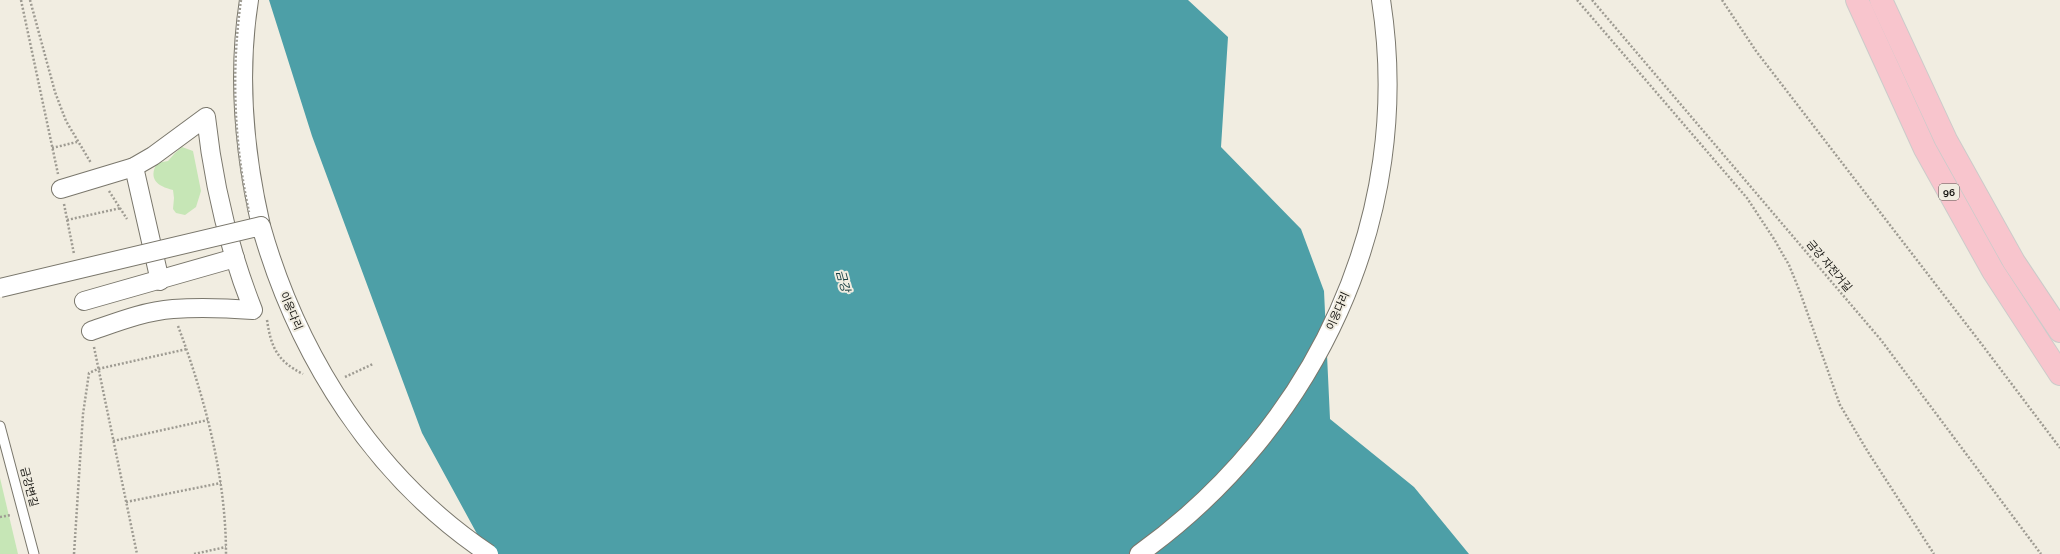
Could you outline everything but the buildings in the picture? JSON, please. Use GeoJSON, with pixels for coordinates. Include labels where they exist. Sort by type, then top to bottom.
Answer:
{"type":"FeatureCollection","features":[{"type":"Feature","properties":{"kind":"main road","name":"96"},"geometry":{"type":"LineString","coordinates":[[1857,0],[1925,149],[1993,271],[2060,374]]}},
{"type":"Feature","properties":{"kind":"main road","name":"96"},"geometry":{"type":"LineString","coordinates":[[1881,0],[1946,140],[2014,262],[2060,331]]}},
{"type":"Feature","properties":{"kind":"street","name":"이응다리"},"geometry":{"type":"LineString","coordinates":[[249,0],[244,49],[244,116],[251,175],[261,226],[278,281],[292,315],[314,360],[344,409],[380,455],[419,497],[462,534],[489,554]]}},
{"type":"Feature","properties":{"kind":"street","name":"이응다리"},"geometry":{"type":"LineString","coordinates":[[1139,554],[1202,503],[1262,440],[1310,368],[1339,310],[1366,235],[1379,179],[1383,150],[1387,71],[1381,0]]}},
{"type":"Feature","properties":{"kind":"street"},"geometry":{"type":"LineString","coordinates":[[61,189],[134,167],[153,156],[206,117],[210,152],[235,258],[253,310],[230,308],[172,309],[124,319],[91,331]]}},
{"type":"Feature","properties":{"kind":"street"},"geometry":{"type":"LineString","coordinates":[[134,167],[160,281]]}},
{"type":"Feature","properties":{"kind":"street"},"geometry":{"type":"LineString","coordinates":[[0,288],[261,226]]}},
{"type":"Feature","properties":{"kind":"street"},"geometry":{"type":"LineString","coordinates":[[84,301],[160,281],[235,258]]}},
{"type":"Feature","properties":{"kind":"street"},"geometry":{"type":"LineString","coordinates":[[116,292],[124,319]]}},
{"type":"Feature","properties":{"kind":"lane","name":"금강변길"},"geometry":{"type":"LineString","coordinates":[[0,426],[34,554]]}},
{"type":"Feature","properties":{"kind":"path"},"geometry":{"type":"LineString","coordinates":[[1577,0],[1747,198],[1774,239],[1789,265],[1800,292],[1840,405],[1934,554]]}},
{"type":"Feature","properties":{"kind":"path","name":"금강 자전거길"},"geometry":{"type":"LineString","coordinates":[[1592,0],[1881,340],[2041,554]]}},
{"type":"Feature","properties":{"kind":"path"},"geometry":{"type":"LineString","coordinates":[[1722,0],[1756,51],[2060,448]]}},
{"type":"Feature","properties":{"kind":"path"},"geometry":{"type":"LineString","coordinates":[[52,148],[77,142]]}},
{"type":"Feature","properties":{"kind":"path"},"geometry":{"type":"LineString","coordinates":[[67,220],[121,208]]}},
{"type":"Feature","properties":{"kind":"path"},"geometry":{"type":"LineString","coordinates":[[74,554],[83,414],[89,373],[98,369],[187,349],[208,420],[221,484],[226,554]]}},
{"type":"Feature","properties":{"kind":"path"},"geometry":{"type":"LineString","coordinates":[[113,441],[208,420]]}},
{"type":"Feature","properties":{"kind":"path"},"geometry":{"type":"LineString","coordinates":[[126,502],[221,484]]}},
{"type":"Feature","properties":{"kind":"path"},"geometry":{"type":"LineString","coordinates":[[194,554],[226,547]]}},
{"type":"Feature","properties":{"kind":"green space"},"geometry":{"type":"Polygon","coordinates":[[[182,147],[193,151],[201,191],[196,207],[185,215],[176,213],[173,209],[173,190],[159,184],[154,178],[153,173],[157,163],[168,161],[182,147]]]}},
{"type":"Feature","properties":{"kind":"green space"},"geometry":{"type":"Polygon","coordinates":[[[0,478],[18,554],[0,554],[0,478]]]}},
{"type":"Feature","properties":{"kind":"water","name":"금강"},"geometry":{"type":"Polygon","coordinates":[[[269,0],[1188,0],[1228,37],[1221,147],[1301,229],[1324,291],[1330,419],[1414,487],[1469,554],[488,554],[422,433],[312,136],[269,0]]]}}]}
